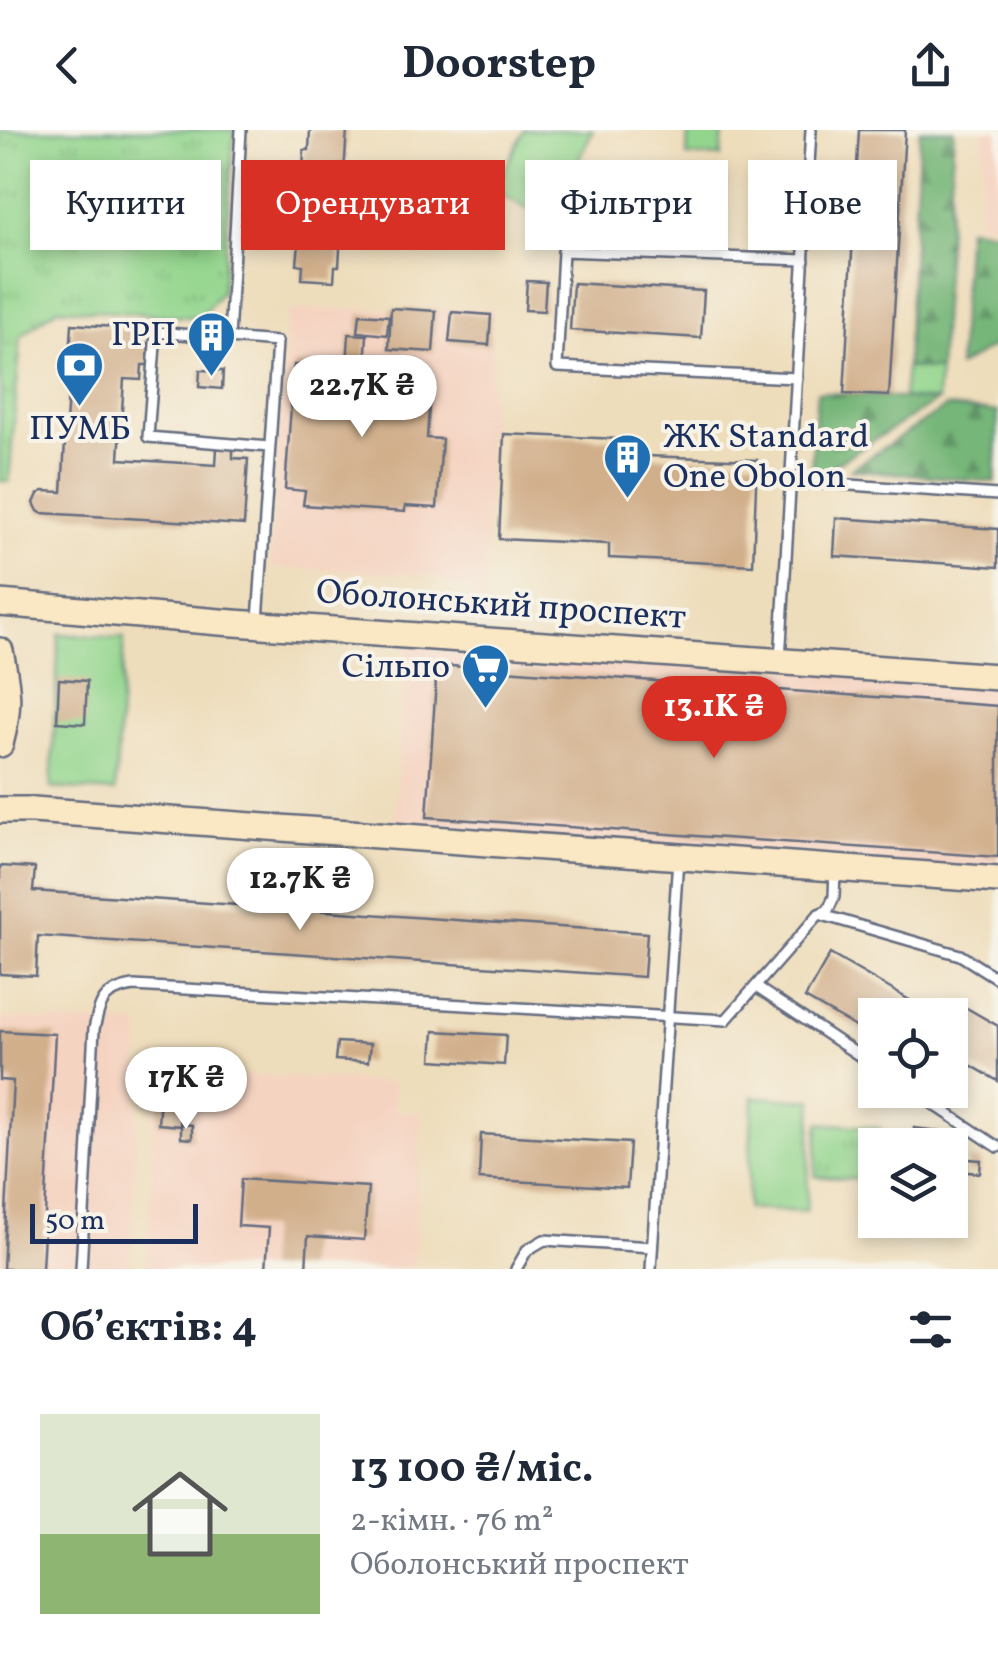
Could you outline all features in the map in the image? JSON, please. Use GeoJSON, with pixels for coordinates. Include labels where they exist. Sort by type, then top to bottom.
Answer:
{"type":"FeatureCollection","features":[{"type":"Feature","properties":{"kind":"main road","name":"Оболонський проспект"},"geometry":{"type":"LineString","coordinates":[[0,603],[998,676]]}},
{"type":"Feature","properties":{"kind":"main road"},"geometry":{"type":"LineString","coordinates":[[0,651],[8,714],[0,744]]}},
{"type":"Feature","properties":{"kind":"main road"},"geometry":{"type":"LineString","coordinates":[[0,810],[998,880]]}},
{"type":"Feature","properties":{"kind":"lane"},"geometry":{"type":"LineString","coordinates":[[228,338],[241,130]]}},
{"type":"Feature","properties":{"kind":"lane"},"geometry":{"type":"LineString","coordinates":[[780,661],[812,130]]}},
{"type":"Feature","properties":{"kind":"lane"},"geometry":{"type":"LineString","coordinates":[[797,378],[557,366],[562,251],[804,260]]}},
{"type":"Feature","properties":{"kind":"lane"},"geometry":{"type":"LineString","coordinates":[[258,624],[277,342],[156,332],[148,437],[269,447]]}},
{"type":"Feature","properties":{"kind":"lane"},"geometry":{"type":"LineString","coordinates":[[791,480],[998,495]]}},
{"type":"Feature","properties":{"kind":"lane"},"geometry":{"type":"LineString","coordinates":[[651,1269],[678,857]]}},
{"type":"Feature","properties":{"kind":"lane"},"geometry":{"type":"LineString","coordinates":[[80,1269],[94,1029],[100,1006],[114,989],[134,986],[726,1020],[819,914],[828,910],[834,897],[836,869]]}},
{"type":"Feature","properties":{"kind":"lane"},"geometry":{"type":"LineString","coordinates":[[819,914],[960,955],[998,979]]}},
{"type":"Feature","properties":{"kind":"lane"},"geometry":{"type":"LineString","coordinates":[[756,987],[858,1055]]}},
{"type":"Feature","properties":{"kind":"lane"},"geometry":{"type":"LineString","coordinates":[[939,1108],[998,1147]]}},
{"type":"Feature","properties":{"kind":"lane"},"geometry":{"type":"LineString","coordinates":[[516,1269],[526,1250],[544,1240],[652,1246]]}},
{"type":"Feature","properties":{"kind":"shaded area"},"geometry":{"type":"Polygon","coordinates":[[[984,130],[998,130],[998,224],[978,223],[984,130]]]}},
{"type":"Feature","properties":{"kind":"shaded area"},"geometry":{"type":"Polygon","coordinates":[[[493,308],[485,605],[434,575],[270,567],[288,310],[493,308]]]}},
{"type":"Feature","properties":{"kind":"shaded area"},"geometry":{"type":"Polygon","coordinates":[[[407,640],[998,683],[998,873],[394,830],[407,640]]]}},
{"type":"Feature","properties":{"kind":"shaded area"},"geometry":{"type":"Polygon","coordinates":[[[0,1018],[140,1025],[131,1269],[0,1269],[0,1018]]]}},
{"type":"Feature","properties":{"kind":"shaded area"},"geometry":{"type":"Polygon","coordinates":[[[157,1070],[395,1083],[394,1111],[422,1112],[414,1269],[147,1269],[157,1070]]]}},
{"type":"Feature","properties":{"kind":"green space"},"geometry":{"type":"Polygon","coordinates":[[[0,130],[234,130],[222,291],[200,318],[57,308],[21,336],[9,481],[0,481],[0,130]]]}},
{"type":"Feature","properties":{"kind":"green space"},"geometry":{"type":"Polygon","coordinates":[[[524,130],[593,130],[578,160],[525,160],[525,207],[505,197],[505,169],[524,130]]]}},
{"type":"Feature","properties":{"kind":"green space"},"geometry":{"type":"Polygon","coordinates":[[[688,130],[723,130],[721,157],[687,156],[688,130]]]}},
{"type":"Feature","properties":{"kind":"green space"},"geometry":{"type":"Polygon","coordinates":[[[920,130],[954,130],[939,370],[906,367],[920,130]]]}},
{"type":"Feature","properties":{"kind":"green space"},"geometry":{"type":"Polygon","coordinates":[[[967,228],[998,231],[998,343],[958,367],[967,228]]]}},
{"type":"Feature","properties":{"kind":"green space"},"geometry":{"type":"Polygon","coordinates":[[[906,367],[939,370],[937,401],[903,398],[906,367]]]}},
{"type":"Feature","properties":{"kind":"green space"},"geometry":{"type":"Polygon","coordinates":[[[817,392],[937,401],[822,472],[811,471],[817,392]]]}},
{"type":"Feature","properties":{"kind":"green space"},"geometry":{"type":"Polygon","coordinates":[[[946,407],[998,412],[995,482],[851,469],[946,407]]]}},
{"type":"Feature","properties":{"kind":"green space"},"geometry":{"type":"Polygon","coordinates":[[[59,634],[124,638],[115,792],[51,788],[59,634]]]}},
{"type":"Feature","properties":{"kind":"green space"},"geometry":{"type":"Polygon","coordinates":[[[753,1097],[813,1100],[806,1212],[747,1209],[753,1097]]]}},
{"type":"Feature","properties":{"kind":"green space"},"geometry":{"type":"Polygon","coordinates":[[[819,1123],[881,1128],[858,1128],[858,1180],[815,1176],[819,1123]]]}},
{"type":"Feature","properties":{"kind":"building"},"geometry":{"type":"Polygon","coordinates":[[[310,130],[347,130],[345,160],[304,160],[304,150],[309,150],[310,130]]]}},
{"type":"Feature","properties":{"kind":"building"},"geometry":{"type":"Polygon","coordinates":[[[859,130],[905,130],[889,396],[844,394],[852,250],[897,250],[897,160],[857,160],[859,130]]]}},
{"type":"Feature","properties":{"kind":"building"},"geometry":{"type":"Polygon","coordinates":[[[298,250],[340,250],[334,281],[302,279],[303,265],[297,264],[298,250]]]}},
{"type":"Feature","properties":{"kind":"building"},"geometry":{"type":"Polygon","coordinates":[[[527,281],[546,282],[544,311],[525,310],[527,281]]]}},
{"type":"Feature","properties":{"kind":"building"},"geometry":{"type":"Polygon","coordinates":[[[573,283],[704,291],[701,338],[570,330],[573,283]]]}},
{"type":"Feature","properties":{"kind":"building"},"geometry":{"type":"Polygon","coordinates":[[[391,308],[436,311],[433,352],[389,349],[391,308]]]}},
{"type":"Feature","properties":{"kind":"building"},"geometry":{"type":"Polygon","coordinates":[[[452,312],[491,315],[489,345],[449,342],[452,312]]]}},
{"type":"Feature","properties":{"kind":"building"},"geometry":{"type":"Polygon","coordinates":[[[360,314],[389,316],[387,335],[358,332],[360,314]]]}},
{"type":"Feature","properties":{"kind":"building"},"geometry":{"type":"Polygon","coordinates":[[[72,324],[143,329],[142,343],[149,343],[148,365],[142,365],[141,380],[124,379],[119,459],[216,465],[217,448],[233,449],[233,458],[248,459],[244,525],[38,511],[34,503],[38,494],[62,492],[72,324]]]}},
{"type":"Feature","properties":{"kind":"building"},"geometry":{"type":"Polygon","coordinates":[[[349,334],[367,335],[365,368],[347,366],[349,334]]]}},
{"type":"Feature","properties":{"kind":"building"},"geometry":{"type":"Polygon","coordinates":[[[294,365],[431,375],[427,438],[442,439],[437,508],[405,506],[405,512],[303,505],[305,491],[285,489],[294,365]]]}},
{"type":"Feature","properties":{"kind":"building","name":"ГРП"},"geometry":{"type":"Polygon","coordinates":[[[200,370],[223,371],[222,389],[199,387],[200,370]]]}},
{"type":"Feature","properties":{"kind":"building","name":"ЖК Standard One Obolon"},"geometry":{"type":"Polygon","coordinates":[[[504,434],[619,439],[618,455],[757,460],[753,565],[609,558],[609,544],[499,539],[504,434]]]}},
{"type":"Feature","properties":{"kind":"building"},"geometry":{"type":"Polygon","coordinates":[[[836,518],[998,529],[998,567],[834,556],[836,518]]]}},
{"type":"Feature","properties":{"kind":"building"},"geometry":{"type":"Polygon","coordinates":[[[437,665],[998,706],[998,857],[427,817],[437,665]]]}},
{"type":"Feature","properties":{"kind":"building"},"geometry":{"type":"Polygon","coordinates":[[[59,679],[87,681],[85,724],[57,722],[59,679]]]}},
{"type":"Feature","properties":{"kind":"building"},"geometry":{"type":"Polygon","coordinates":[[[0,866],[35,868],[33,891],[647,933],[644,977],[38,936],[36,976],[0,974],[0,866]]]}},
{"type":"Feature","properties":{"kind":"building"},"geometry":{"type":"Polygon","coordinates":[[[830,954],[906,998],[858,998],[858,1028],[805,998],[830,954]]]}},
{"type":"Feature","properties":{"kind":"building"},"geometry":{"type":"Polygon","coordinates":[[[968,1009],[998,1026],[998,1081],[968,1064],[968,1009]]]}},
{"type":"Feature","properties":{"kind":"building"},"geometry":{"type":"Polygon","coordinates":[[[0,1031],[55,1034],[42,1269],[3,1269],[13,1081],[0,1080],[0,1031]]]}},
{"type":"Feature","properties":{"kind":"building"},"geometry":{"type":"Polygon","coordinates":[[[434,1031],[506,1035],[504,1065],[432,1060],[434,1031]]]}},
{"type":"Feature","properties":{"kind":"building"},"geometry":{"type":"Polygon","coordinates":[[[337,1042],[370,1044],[368,1062],[335,1060],[337,1042]]]}},
{"type":"Feature","properties":{"kind":"building"},"geometry":{"type":"Polygon","coordinates":[[[161,1082],[182,1084],[180,1126],[158,1124],[161,1082]]]}},
{"type":"Feature","properties":{"kind":"building"},"geometry":{"type":"Polygon","coordinates":[[[181,1124],[192,1125],[192,1139],[181,1138],[181,1124]]]}},
{"type":"Feature","properties":{"kind":"building"},"geometry":{"type":"Polygon","coordinates":[[[481,1134],[630,1143],[627,1188],[479,1179],[481,1134]]]}},
{"type":"Feature","properties":{"kind":"building"},"geometry":{"type":"Polygon","coordinates":[[[968,1159],[981,1160],[980,1173],[968,1172],[968,1159]]]}},
{"type":"Feature","properties":{"kind":"building"},"geometry":{"type":"Polygon","coordinates":[[[241,1179],[368,1187],[364,1240],[308,1236],[306,1269],[266,1269],[269,1228],[238,1226],[241,1179]]]}},
{"type":"Feature","properties":{"kind":"place","name":"ГРП"},"geometry":{"type":"Point","coordinates":[211,378]}},
{"type":"Feature","properties":{"kind":"place","name":"ПУМБ"},"geometry":{"type":"Point","coordinates":[80,408]}},
{"type":"Feature","properties":{"kind":"place","name":"ЖК Standard One Obolon"},"geometry":{"type":"Point","coordinates":[628,500]}},
{"type":"Feature","properties":{"kind":"place","name":"Сільпо"},"geometry":{"type":"Point","coordinates":[485,710]}}]}
